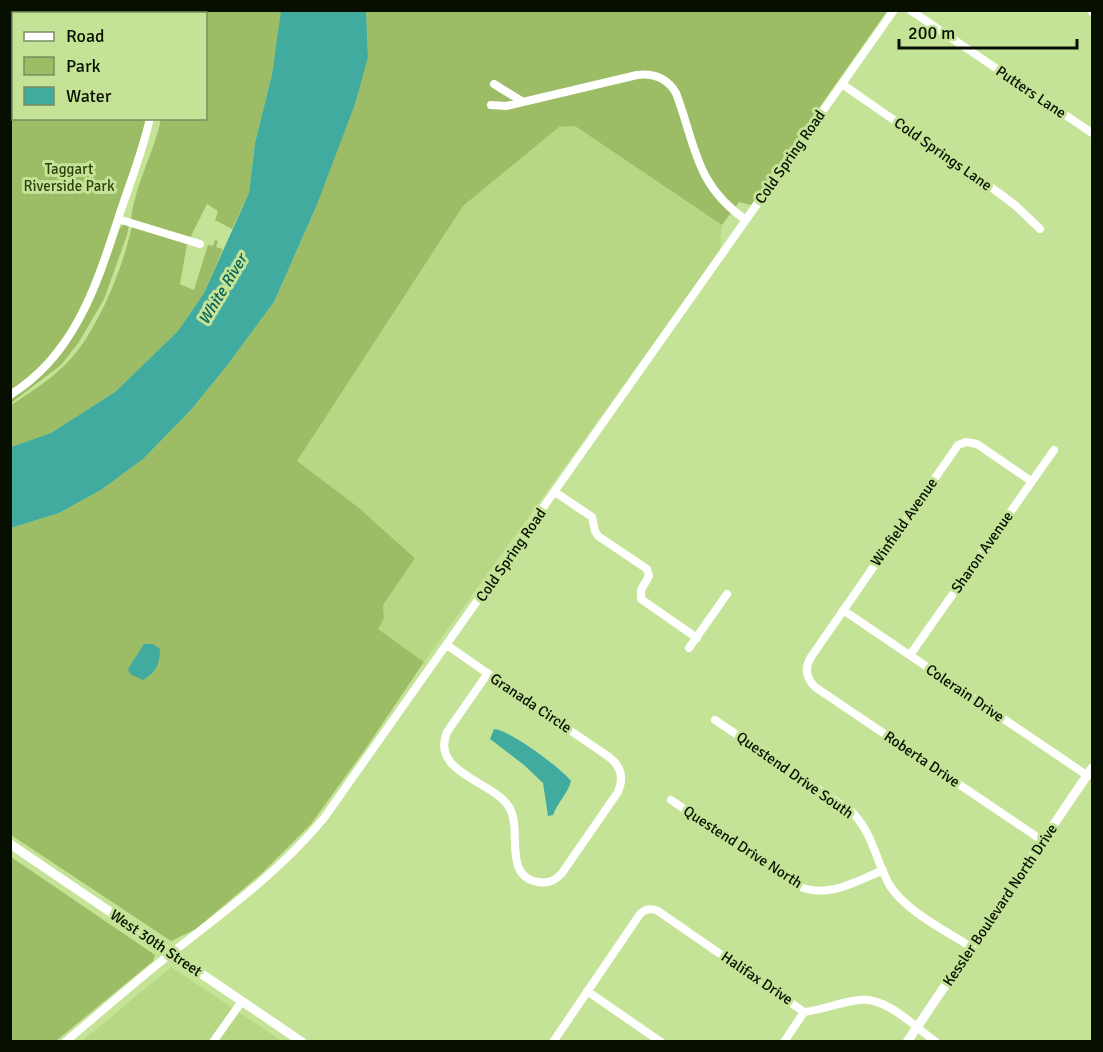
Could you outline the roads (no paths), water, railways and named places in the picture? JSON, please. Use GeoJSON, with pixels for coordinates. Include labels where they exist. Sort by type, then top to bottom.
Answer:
{"type":"FeatureCollection","features":[{"type":"Feature","properties":{"kind":"main road","name":"Kessler Boulevard North Drive"},"geometry":{"type":"LineString","coordinates":[[908,1041],[1090,772]]}},
{"type":"Feature","properties":{"kind":"main road","name":"West 30th Street"},"geometry":{"type":"LineString","coordinates":[[10,844],[302,1041]]}},
{"type":"Feature","properties":{"kind":"street","name":"Cold Spring Road"},"geometry":{"type":"LineString","coordinates":[[65,1041],[257,886],[308,837],[339,798],[894,10]]}},
{"type":"Feature","properties":{"kind":"street","name":"Putters Lane"},"geometry":{"type":"LineString","coordinates":[[910,10],[1092,133]]}},
{"type":"Feature","properties":{"kind":"street"},"geometry":{"type":"LineString","coordinates":[[491,105],[506,106],[637,75],[651,74],[661,78],[672,86],[676,93],[696,155],[711,187],[725,204],[746,220]]}},
{"type":"Feature","properties":{"kind":"street"},"geometry":{"type":"LineString","coordinates":[[494,84],[523,102]]}},
{"type":"Feature","properties":{"kind":"street","name":"Cold Springs Lane"},"geometry":{"type":"LineString","coordinates":[[842,84],[999,193],[1040,229]]}},
{"type":"Feature","properties":{"kind":"street"},"geometry":{"type":"LineString","coordinates":[[10,395],[52,359],[75,328],[94,291],[149,120]]}},
{"type":"Feature","properties":{"kind":"street"},"geometry":{"type":"LineString","coordinates":[[118,219],[200,244]]}},
{"type":"Feature","properties":{"kind":"street","name":"Winfield Avenue"},"geometry":{"type":"LineString","coordinates":[[807,672],[809,659],[958,446],[966,442],[977,444],[1031,481]]}},
{"type":"Feature","properties":{"kind":"street","name":"Sharon Avenue"},"geometry":{"type":"LineString","coordinates":[[910,655],[1054,450]]}},
{"type":"Feature","properties":{"kind":"street"},"geometry":{"type":"LineString","coordinates":[[555,492],[592,517],[598,536],[647,569],[649,576],[641,590],[641,599],[697,638]]}},
{"type":"Feature","properties":{"kind":"street"},"geometry":{"type":"LineString","coordinates":[[689,648],[727,594]]}},
{"type":"Feature","properties":{"kind":"street","name":"Colerain Drive"},"geometry":{"type":"LineString","coordinates":[[843,610],[1090,772]]}},
{"type":"Feature","properties":{"kind":"street","name":"Granada Circle"},"geometry":{"type":"LineString","coordinates":[[447,645],[614,761],[621,775],[618,792],[562,873],[548,882],[535,882],[523,875],[519,868],[515,857],[514,819],[507,804],[453,766],[446,754],[444,740],[447,732],[488,674]]}},
{"type":"Feature","properties":{"kind":"street","name":"Roberta Drive"},"geometry":{"type":"LineString","coordinates":[[807,672],[815,687],[1043,841]]}},
{"type":"Feature","properties":{"kind":"street","name":"Questend Drive South"},"geometry":{"type":"LineString","coordinates":[[715,720],[852,813],[868,833],[891,886],[904,901],[971,947]]}},
{"type":"Feature","properties":{"kind":"street","name":"Questend Drive North"},"geometry":{"type":"LineString","coordinates":[[671,800],[806,890],[820,892],[834,890],[883,870]]}},
{"type":"Feature","properties":{"kind":"street","name":"Halifax Drive"},"geometry":{"type":"LineString","coordinates":[[587,991],[639,914],[652,909],[804,1012],[857,1000],[874,1000],[936,1041]]}},
{"type":"Feature","properties":{"kind":"street"},"geometry":{"type":"LineString","coordinates":[[553,1041],[587,991],[661,1041]]}},
{"type":"Feature","properties":{"kind":"street"},"geometry":{"type":"LineString","coordinates":[[213,1041],[242,1001]]}},
{"type":"Feature","properties":{"kind":"street"},"geometry":{"type":"LineString","coordinates":[[784,1041],[804,1012]]}},
{"type":"Feature","properties":{"kind":"water","name":"White River"},"geometry":{"type":"Polygon","coordinates":[[[281,11],[366,11],[368,57],[355,104],[316,207],[274,302],[190,411],[143,459],[101,490],[59,513],[11,528],[11,447],[51,433],[115,392],[178,331],[204,293],[249,193],[255,143],[272,74],[281,11]]]}},
{"type":"Feature","properties":{"kind":"water"},"geometry":{"type":"Polygon","coordinates":[[[144,644],[153,644],[160,649],[156,667],[143,680],[130,674],[128,669],[144,644]]]}},
{"type":"Feature","properties":{"kind":"water"},"geometry":{"type":"Polygon","coordinates":[[[494,729],[535,750],[571,781],[553,815],[548,816],[543,783],[490,739],[494,729]]]}},
{"type":"Feature","properties":{"kind":"park label","name":"Taggart Riverside Park"},"geometry":{"type":"Point","coordinates":[69,178]}}]}
